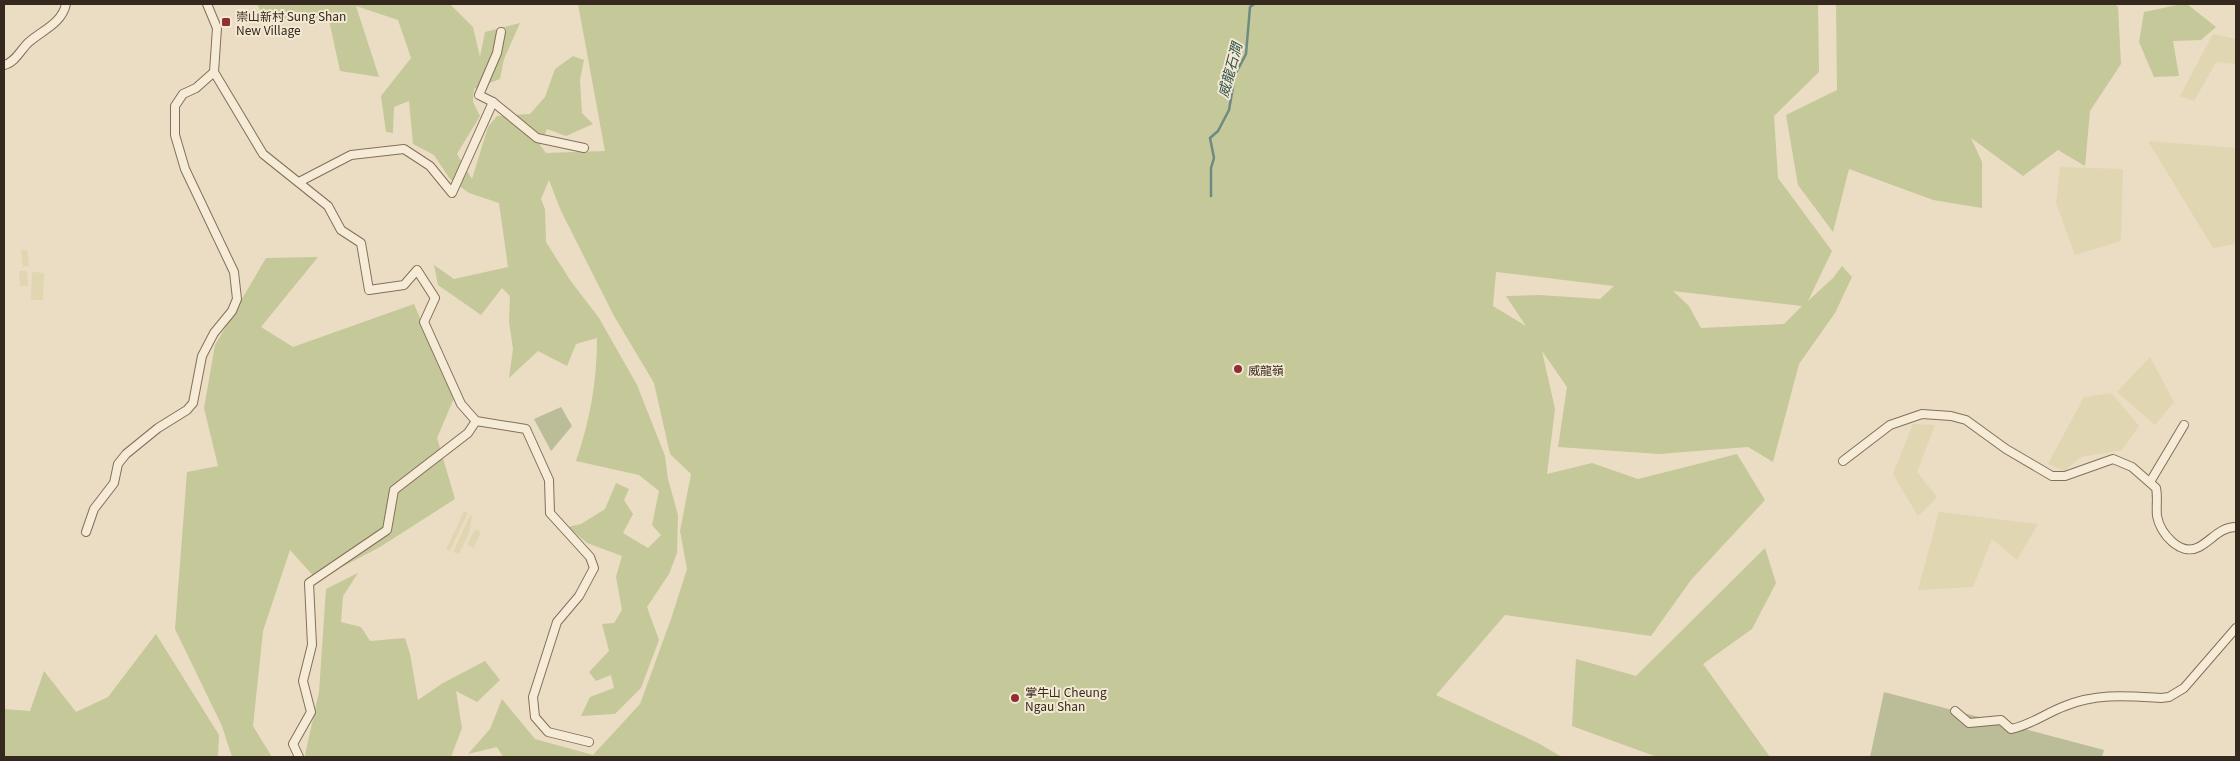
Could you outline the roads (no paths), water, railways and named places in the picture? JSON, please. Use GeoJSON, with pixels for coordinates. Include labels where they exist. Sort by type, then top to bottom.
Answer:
{"type":"FeatureCollection","features":[{"type":"Feature","properties":{"kind":"street"},"geometry":{"type":"LineString","coordinates":[[4,65],[9,64],[28,42],[52,26],[64,11],[66,4]]}},
{"type":"Feature","properties":{"kind":"street"},"geometry":{"type":"LineString","coordinates":[[207,4],[217,28],[214,72],[263,154],[328,206],[341,230],[361,244],[369,290],[404,285],[417,270],[435,298],[424,322],[461,404],[476,421],[526,429],[549,480],[550,513],[590,557],[594,568],[579,596],[557,622],[533,697],[535,717],[548,732],[589,742]]}},
{"type":"Feature","properties":{"kind":"street"},"geometry":{"type":"LineString","coordinates":[[501,32],[498,53],[480,95],[492,102],[537,138],[584,148]]}},
{"type":"Feature","properties":{"kind":"street"},"geometry":{"type":"LineString","coordinates":[[86,532],[94,509],[114,483],[118,464],[126,454],[193,403],[202,356],[214,333],[232,311],[238,299],[234,272],[185,169],[175,134],[175,106],[182,94],[196,88],[214,72]]}},
{"type":"Feature","properties":{"kind":"street"},"geometry":{"type":"LineString","coordinates":[[299,182],[350,155],[404,149],[430,166],[452,193],[492,102]]}},
{"type":"Feature","properties":{"kind":"street"},"geometry":{"type":"LineString","coordinates":[[1843,461],[1890,425],[1922,414],[1951,416],[1966,420],[2006,448],[2052,476],[2065,476],[2113,459],[2132,467],[2156,488],[2157,516],[2170,540],[2178,547],[2192,549],[2199,547],[2218,532],[2230,527],[2236,527]]}},
{"type":"Feature","properties":{"kind":"street"},"geometry":{"type":"LineString","coordinates":[[299,757],[294,744],[311,712],[303,681],[312,645],[309,583],[387,530],[394,490],[468,433],[476,421]]}},
{"type":"Feature","properties":{"kind":"street"},"geometry":{"type":"LineString","coordinates":[[2150,482],[2184,425]]}},
{"type":"Feature","properties":{"kind":"street"},"geometry":{"type":"LineString","coordinates":[[1955,711],[1969,723],[2001,720],[2011,729],[2024,726],[2063,706],[2106,696],[2169,697],[2184,688],[2236,628]]}},
{"type":"Feature","properties":{"kind":"waterway","name":"威龍石澗"},"geometry":{"type":"LineString","coordinates":[[1211,196],[1211,168],[1214,158],[1210,138],[1218,131],[1229,110],[1235,75],[1246,54],[1250,7],[1254,4]]}},
{"type":"Feature","properties":{"kind":"place","name":"崇山新村 Sung Shan New Village"},"geometry":{"type":"Point","coordinates":[226,22]}},
{"type":"Feature","properties":{"kind":"place","name":"威龍嶺"},"geometry":{"type":"Point","coordinates":[1238,369]}},
{"type":"Feature","properties":{"kind":"place","name":"掌牛山 Cheung Ngau Shan"},"geometry":{"type":"Point","coordinates":[1015,698]}}]}
